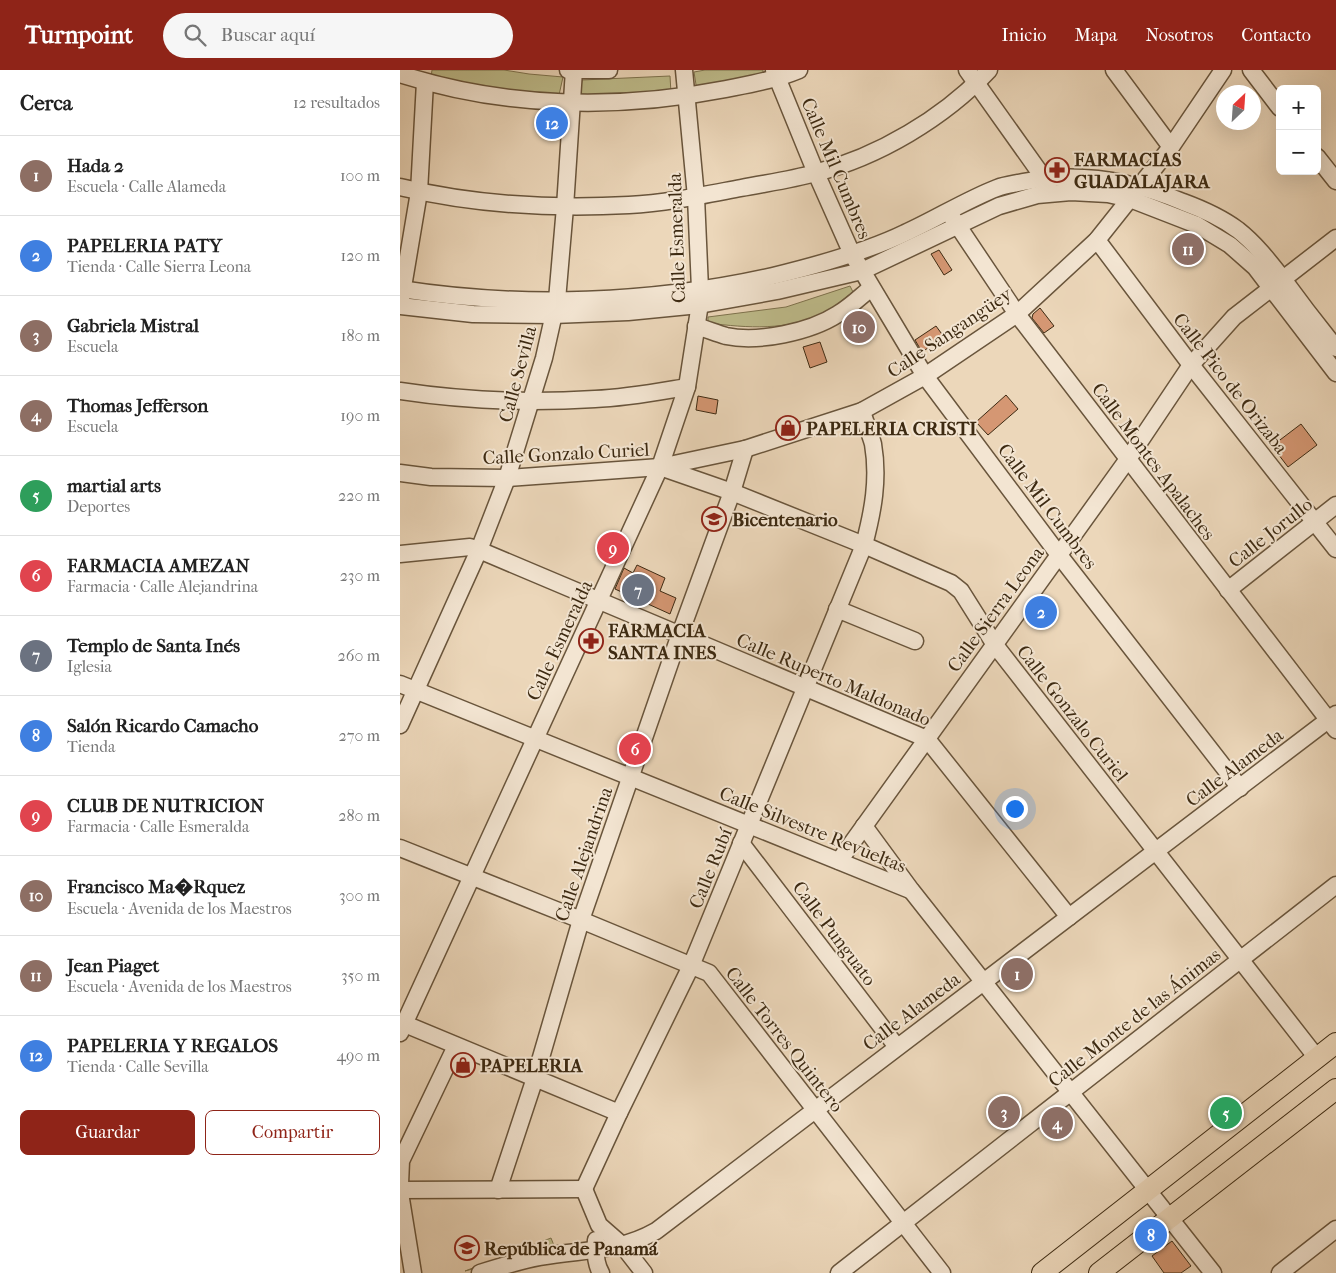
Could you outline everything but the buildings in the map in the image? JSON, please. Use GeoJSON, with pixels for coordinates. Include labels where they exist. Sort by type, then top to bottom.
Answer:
{"type":"FeatureCollection","features":[{"type":"Feature","properties":{"kind":"main road"},"geometry":{"type":"LineString","coordinates":[[1042,1273],[1336,1043]]}},
{"type":"Feature","properties":{"kind":"main road"},"geometry":{"type":"LineString","coordinates":[[1099,1273],[1336,1089]]}},
{"type":"Feature","properties":{"kind":"street"},"geometry":{"type":"LineString","coordinates":[[568,70],[609,70]]}},
{"type":"Feature","properties":{"kind":"street","name":"Calle Sevilla"},"geometry":{"type":"LineString","coordinates":[[400,725],[480,550],[507,478],[544,358],[555,308],[565,207],[574,70]]}},
{"type":"Feature","properties":{"kind":"street","name":"Calle Esmeralda"},"geometry":{"type":"LineString","coordinates":[[401,1026],[472,877],[660,467],[687,387],[699,297],[696,197],[684,70]]}},
{"type":"Feature","properties":{"kind":"street"},"geometry":{"type":"LineString","coordinates":[[400,74],[425,82],[522,100],[572,103],[686,97],[775,74],[799,70]]}},
{"type":"Feature","properties":{"kind":"street"},"geometry":{"type":"LineString","coordinates":[[400,187],[419,192],[494,203],[565,207],[631,205],[696,197],[816,173],[860,157],[928,122],[972,77],[989,70]]}},
{"type":"Feature","properties":{"kind":"street"},"geometry":{"type":"LineString","coordinates":[[1114,70],[1171,147]]}},
{"type":"Feature","properties":{"kind":"street","name":"Calle Sangangüey"},"geometry":{"type":"LineString","coordinates":[[660,467],[745,449],[862,411],[924,376],[1017,314],[1096,240],[1171,147],[1223,70]]}},
{"type":"Feature","properties":{"kind":"street"},"geometry":{"type":"LineString","coordinates":[[1251,70],[1276,103]]}},
{"type":"Feature","properties":{"kind":"street","name":"Calle Mil Cumbres"},"geometry":{"type":"LineString","coordinates":[[775,74],[852,254],[924,376],[1059,555],[1240,788]]}},
{"type":"Feature","properties":{"kind":"street"},"geometry":{"type":"LineString","coordinates":[[972,77],[1054,192]]}},
{"type":"Feature","properties":{"kind":"street"},"geometry":{"type":"LineString","coordinates":[[425,82],[419,192],[401,297],[473,314],[555,308],[628,312],[699,297],[852,254],[903,234],[1000,187],[1044,178],[1078,176],[1112,180],[1162,193],[1204,210],[1237,230],[1262,252],[1277,284],[1336,374]]}},
{"type":"Feature","properties":{"kind":"street"},"geometry":{"type":"LineString","coordinates":[[1321,161],[1336,181]]}},
{"type":"Feature","properties":{"kind":"street"},"geometry":{"type":"LineString","coordinates":[[699,297],[777,291],[862,271],[999,206],[1038,195],[1054,192],[1108,194],[1130,199],[1197,225],[1230,245],[1255,268],[1277,284],[1336,348]]}},
{"type":"Feature","properties":{"kind":"street","name":"Calle Montes Apalaches"},"geometry":{"type":"LineString","coordinates":[[948,211],[1017,314],[1228,590],[1333,721]]}},
{"type":"Feature","properties":{"kind":"street","name":"Calle Sierra Leona"},"geometry":{"type":"LineString","coordinates":[[839,861],[1128,459],[1191,365],[1234,317],[1336,238]]}},
{"type":"Feature","properties":{"kind":"street","name":"Calle Pico de Orizaba"},"geometry":{"type":"LineString","coordinates":[[1096,240],[1191,365],[1336,549]]}},
{"type":"Feature","properties":{"kind":"street"},"geometry":{"type":"LineString","coordinates":[[696,326],[727,336],[750,337],[796,332],[818,325],[838,314],[871,288]]}},
{"type":"Feature","properties":{"kind":"street"},"geometry":{"type":"LineString","coordinates":[[400,391],[487,401],[596,399],[687,387]]}},
{"type":"Feature","properties":{"kind":"street","name":"Calle Rubí"},"geometry":{"type":"LineString","coordinates":[[584,1190],[618,1113],[691,966],[864,545],[872,512],[876,480],[872,444],[862,411]]}},
{"type":"Feature","properties":{"kind":"street","name":"Calle Alejandrina"},"geometry":{"type":"LineString","coordinates":[[498,1190],[535,1078],[581,920],[680,634],[732,492],[745,449]]}},
{"type":"Feature","properties":{"kind":"street","name":"Calle Gonzalo Curiel"},"geometry":{"type":"LineString","coordinates":[[400,473],[431,477],[507,478],[660,467],[732,492],[864,545],[957,586],[994,645],[1317,1058]]}},
{"type":"Feature","properties":{"kind":"street","name":"Calle Jorullo"},"geometry":{"type":"LineString","coordinates":[[1228,590],[1336,505]]}},
{"type":"Feature","properties":{"kind":"street","name":"Calle Ruperto Maldonado"},"geometry":{"type":"LineString","coordinates":[[400,554],[470,547],[480,550],[927,738],[1069,917]]}},
{"type":"Feature","properties":{"kind":"street"},"geometry":{"type":"LineString","coordinates":[[838,609],[915,642]]}},
{"type":"Feature","properties":{"kind":"street","name":"Calle Silvestre Revueltas"},"geometry":{"type":"LineString","coordinates":[[400,684],[911,890],[1213,1273]]}},
{"type":"Feature","properties":{"kind":"street","name":"Calle Alameda"},"geometry":{"type":"LineString","coordinates":[[480,1273],[540,1256],[623,1246],[640,1240],[656,1230],[1240,788],[1333,721]]}},
{"type":"Feature","properties":{"kind":"street"},"geometry":{"type":"LineString","coordinates":[[864,826],[911,890]]}},
{"type":"Feature","properties":{"kind":"street","name":"Calle Punguato"},"geometry":{"type":"LineString","coordinates":[[741,843],[897,1047]]}},
{"type":"Feature","properties":{"kind":"street","name":"Calle Torres Quintero"},"geometry":{"type":"LineString","coordinates":[[400,848],[709,973],[942,1273]]}},
{"type":"Feature","properties":{"kind":"street","name":"Calle Monte de las Ánimas"},"geometry":{"type":"LineString","coordinates":[[839,1273],[1336,885]]}},
{"type":"Feature","properties":{"kind":"street"},"geometry":{"type":"LineString","coordinates":[[401,1026],[456,1046],[618,1113]]}},
{"type":"Feature","properties":{"kind":"street"},"geometry":{"type":"LineString","coordinates":[[400,1184],[401,1161],[456,1046]]}},
{"type":"Feature","properties":{"kind":"street"},"geometry":{"type":"LineString","coordinates":[[413,1273],[400,1192],[584,1190],[599,1225],[623,1246],[644,1273]]}},
{"type":"Feature","properties":{"kind":"street"},"geometry":{"type":"LineString","coordinates":[[599,1225],[595,1250],[598,1268],[601,1273]]}},
{"type":"Feature","properties":{"kind":"street"},"geometry":{"type":"LineString","coordinates":[[1280,1273],[1336,1229]]}},
{"type":"Feature","properties":{"kind":"shaded area"},"geometry":{"type":"Polygon","coordinates":[[[432,70],[504,70],[563,77],[559,95],[495,91],[431,77],[432,70]]]}},
{"type":"Feature","properties":{"kind":"shaded area"},"geometry":{"type":"Polygon","coordinates":[[[705,70],[763,70],[763,76],[697,91],[694,72],[705,70]]]}},
{"type":"Feature","properties":{"kind":"shaded area"},"geometry":{"type":"Polygon","coordinates":[[[670,76],[671,93],[580,96],[582,80],[670,76]]]}},
{"type":"Feature","properties":{"kind":"shaded area"},"geometry":{"type":"Polygon","coordinates":[[[850,286],[853,292],[831,309],[796,323],[753,327],[708,323],[708,317],[786,307],[850,286]]]}},
{"type":"Feature","properties":{"kind":"shaded area"},"geometry":{"type":"Polygon","coordinates":[[[551,1238],[555,1248],[465,1271],[551,1238]]]}},
{"type":"Feature","properties":{"kind":"place","name":"PAPELERIA Y REGALOS"},"geometry":{"type":"Point","coordinates":[552,123]}},
{"type":"Feature","properties":{"kind":"place","name":"FARMACIAS GUADALAJARA"},"geometry":{"type":"Point","coordinates":[1057,170]}},
{"type":"Feature","properties":{"kind":"place","name":"Jean Piaget"},"geometry":{"type":"Point","coordinates":[1188,249]}},
{"type":"Feature","properties":{"kind":"place","name":"Francisco Ma�Rquez"},"geometry":{"type":"Point","coordinates":[859,327]}},
{"type":"Feature","properties":{"kind":"place","name":"PAPELERIA CRISTI"},"geometry":{"type":"Point","coordinates":[788,428]}},
{"type":"Feature","properties":{"kind":"place","name":"Bicentenario"},"geometry":{"type":"Point","coordinates":[714,519]}},
{"type":"Feature","properties":{"kind":"place","name":"CLUB DE NUTRICION"},"geometry":{"type":"Point","coordinates":[613,548]}},
{"type":"Feature","properties":{"kind":"place","name":"Templo de Santa Inés"},"geometry":{"type":"Point","coordinates":[638,590]}},
{"type":"Feature","properties":{"kind":"place","name":"PAPELERIA PATY"},"geometry":{"type":"Point","coordinates":[1041,612]}},
{"type":"Feature","properties":{"kind":"place","name":"FARMACIA SANTA INES"},"geometry":{"type":"Point","coordinates":[591,641]}},
{"type":"Feature","properties":{"kind":"place","name":"FARMACIA AMEZAN"},"geometry":{"type":"Point","coordinates":[635,749]}},
{"type":"Feature","properties":{"kind":"place","name":"Hada 2"},"geometry":{"type":"Point","coordinates":[1017,974]}},
{"type":"Feature","properties":{"kind":"place","name":"PAPELERIA"},"geometry":{"type":"Point","coordinates":[463,1065]}},
{"type":"Feature","properties":{"kind":"place","name":"Gabriela Mistral"},"geometry":{"type":"Point","coordinates":[1004,1112]}},
{"type":"Feature","properties":{"kind":"place","name":"martial arts"},"geometry":{"type":"Point","coordinates":[1226,1113]}},
{"type":"Feature","properties":{"kind":"place","name":"Thomas Jefferson"},"geometry":{"type":"Point","coordinates":[1057,1123]}},
{"type":"Feature","properties":{"kind":"place","name":"Salón Ricardo Camacho"},"geometry":{"type":"Point","coordinates":[1151,1235]}},
{"type":"Feature","properties":{"kind":"place","name":"República de Panamá"},"geometry":{"type":"Point","coordinates":[467,1248]}}]}
